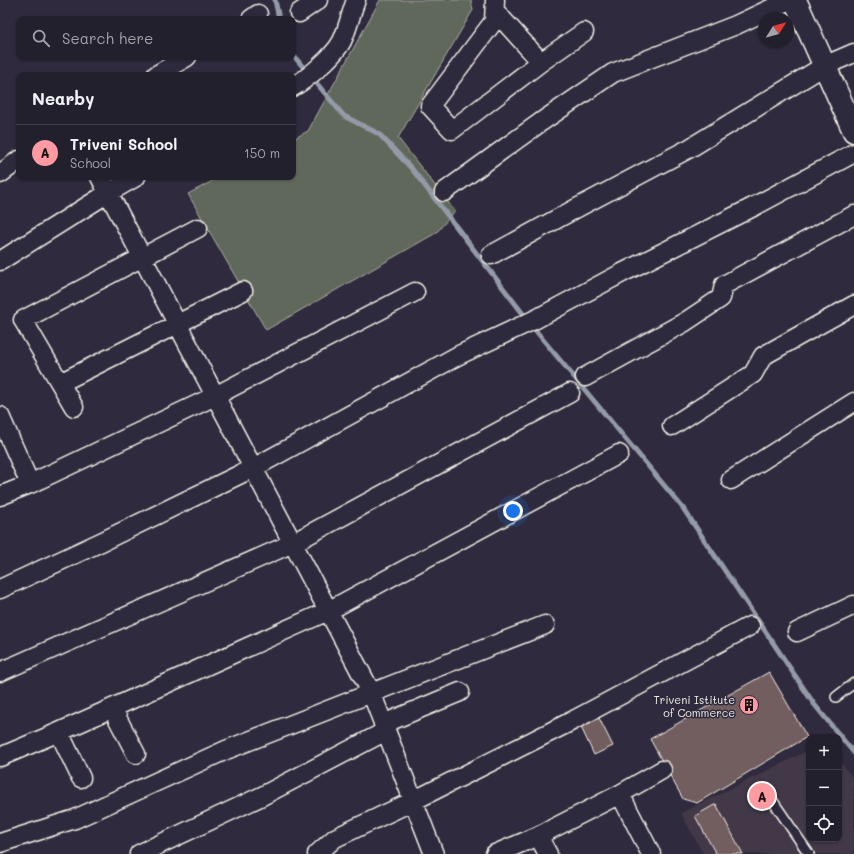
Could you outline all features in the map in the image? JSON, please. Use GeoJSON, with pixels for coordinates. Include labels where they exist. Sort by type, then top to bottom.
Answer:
{"type":"FeatureCollection","features":[{"type":"Feature","properties":{"kind":"street"},"geometry":{"type":"LineString","coordinates":[[299,13],[318,0]]}},
{"type":"Feature","properties":{"kind":"street"},"geometry":{"type":"LineString","coordinates":[[296,85],[302,82],[333,54],[342,42],[356,0]]}},
{"type":"Feature","properties":{"kind":"street"},"geometry":{"type":"LineString","coordinates":[[444,192],[541,122],[613,73],[736,25],[789,0]]}},
{"type":"Feature","properties":{"kind":"street"},"geometry":{"type":"LineString","coordinates":[[795,0],[824,66],[851,117]]}},
{"type":"Feature","properties":{"kind":"street"},"geometry":{"type":"LineString","coordinates":[[495,5],[494,21],[430,106],[452,130],[541,62],[584,32]]}},
{"type":"Feature","properties":{"kind":"street"},"geometry":{"type":"LineString","coordinates":[[495,5],[541,62]]}},
{"type":"Feature","properties":{"kind":"street"},"geometry":{"type":"LineString","coordinates":[[491,255],[690,148],[824,66],[854,53]]}},
{"type":"Feature","properties":{"kind":"street"},"geometry":{"type":"LineString","coordinates":[[161,72],[183,60]]}},
{"type":"Feature","properties":{"kind":"street"},"geometry":{"type":"LineString","coordinates":[[0,589],[253,468],[459,355],[536,319],[854,153]]}},
{"type":"Feature","properties":{"kind":"street"},"geometry":{"type":"LineString","coordinates":[[0,174],[16,162]]}},
{"type":"Feature","properties":{"kind":"street"},"geometry":{"type":"LineString","coordinates":[[0,261],[104,185],[124,180]]}},
{"type":"Feature","properties":{"kind":"street"},"geometry":{"type":"LineString","coordinates":[[104,185],[371,692],[434,854]]}},
{"type":"Feature","properties":{"kind":"street"},"geometry":{"type":"LineString","coordinates":[[585,377],[685,322],[721,298],[724,285],[854,215]]}},
{"type":"Feature","properties":{"kind":"street"},"geometry":{"type":"LineString","coordinates":[[74,407],[23,320],[198,228]]}},
{"type":"Feature","properties":{"kind":"street"},"geometry":{"type":"LineString","coordinates":[[60,383],[243,291]]}},
{"type":"Feature","properties":{"kind":"street"},"geometry":{"type":"LineString","coordinates":[[0,496],[30,484],[215,396],[416,292]]}},
{"type":"Feature","properties":{"kind":"street"},"geometry":{"type":"LineString","coordinates":[[672,426],[752,374],[763,356],[854,305]]}},
{"type":"Feature","properties":{"kind":"street"},"geometry":{"type":"LineString","coordinates":[[0,672],[293,543],[570,393]]}},
{"type":"Feature","properties":{"kind":"street"},"geometry":{"type":"LineString","coordinates":[[731,480],[854,402]]}},
{"type":"Feature","properties":{"kind":"street"},"geometry":{"type":"LineString","coordinates":[[0,416],[30,484]]}},
{"type":"Feature","properties":{"kind":"street"},"geometry":{"type":"LineString","coordinates":[[0,757],[328,611],[620,454]]}},
{"type":"Feature","properties":{"kind":"street"},"geometry":{"type":"LineString","coordinates":[[796,632],[854,605]]}},
{"type":"Feature","properties":{"kind":"street"},"geometry":{"type":"LineString","coordinates":[[0,843],[75,819],[226,750],[544,625]]}},
{"type":"Feature","properties":{"kind":"street"},"geometry":{"type":"LineString","coordinates":[[322,852],[335,838],[413,801],[572,721],[750,626]]}},
{"type":"Feature","properties":{"kind":"street"},"geometry":{"type":"LineString","coordinates":[[139,854],[262,796],[385,728],[460,692]]}},
{"type":"Feature","properties":{"kind":"street"},"geometry":{"type":"LineString","coordinates":[[112,708],[136,754]]}},
{"type":"Feature","properties":{"kind":"street"},"geometry":{"type":"LineString","coordinates":[[59,732],[81,778]]}},
{"type":"Feature","properties":{"kind":"street"},"geometry":{"type":"LineString","coordinates":[[495,854],[538,836],[620,794],[662,770]]}},
{"type":"Feature","properties":{"kind":"street"},"geometry":{"type":"LineString","coordinates":[[620,794],[651,854]]}},
{"type":"Feature","properties":{"kind":"street"},"geometry":{"type":"LineString","coordinates":[[538,836],[548,854]]}},
{"type":"Feature","properties":{"kind":"lane"},"geometry":{"type":"LineString","coordinates":[[836,697],[854,683]]}},
{"type":"Feature","properties":{"kind":"lane"},"geometry":{"type":"LineString","coordinates":[[768,794],[809,854]]}},
{"type":"Feature","properties":{"kind":"shaded area"},"geometry":{"type":"Polygon","coordinates":[[[806,751],[806,842],[842,842],[842,765],[854,779],[854,854],[703,854],[681,813],[806,751]]]}},
{"type":"Feature","properties":{"kind":"green space"},"geometry":{"type":"Polygon","coordinates":[[[380,0],[471,0],[473,10],[398,138],[455,211],[436,233],[266,330],[188,194],[214,180],[296,180],[296,137],[308,131],[380,0]]]}},
{"type":"Feature","properties":{"kind":"building","name":"Triveni Istitute of Commerce"},"geometry":{"type":"Polygon","coordinates":[[[769,672],[806,735],[806,738],[697,803],[683,799],[650,739],[769,672]]]}},
{"type":"Feature","properties":{"kind":"building"},"geometry":{"type":"Polygon","coordinates":[[[599,718],[613,746],[594,755],[581,727],[599,718]]]}},
{"type":"Feature","properties":{"kind":"building"},"geometry":{"type":"Polygon","coordinates":[[[716,804],[743,854],[716,854],[695,816],[716,804]]]}},
{"type":"Feature","properties":{"kind":"waterway"},"geometry":{"type":"LineString","coordinates":[[275,0],[278,16]]}},
{"type":"Feature","properties":{"kind":"waterway"},"geometry":{"type":"LineString","coordinates":[[296,59],[344,116],[379,134],[412,169],[540,336],[683,508],[814,704],[854,753]]}},
{"type":"Feature","properties":{"kind":"place","name":"Triveni Istitute of Commerce"},"geometry":{"type":"Point","coordinates":[749,705]}},
{"type":"Feature","properties":{"kind":"place","name":"Triveni School"},"geometry":{"type":"Point","coordinates":[762,796]}}]}
